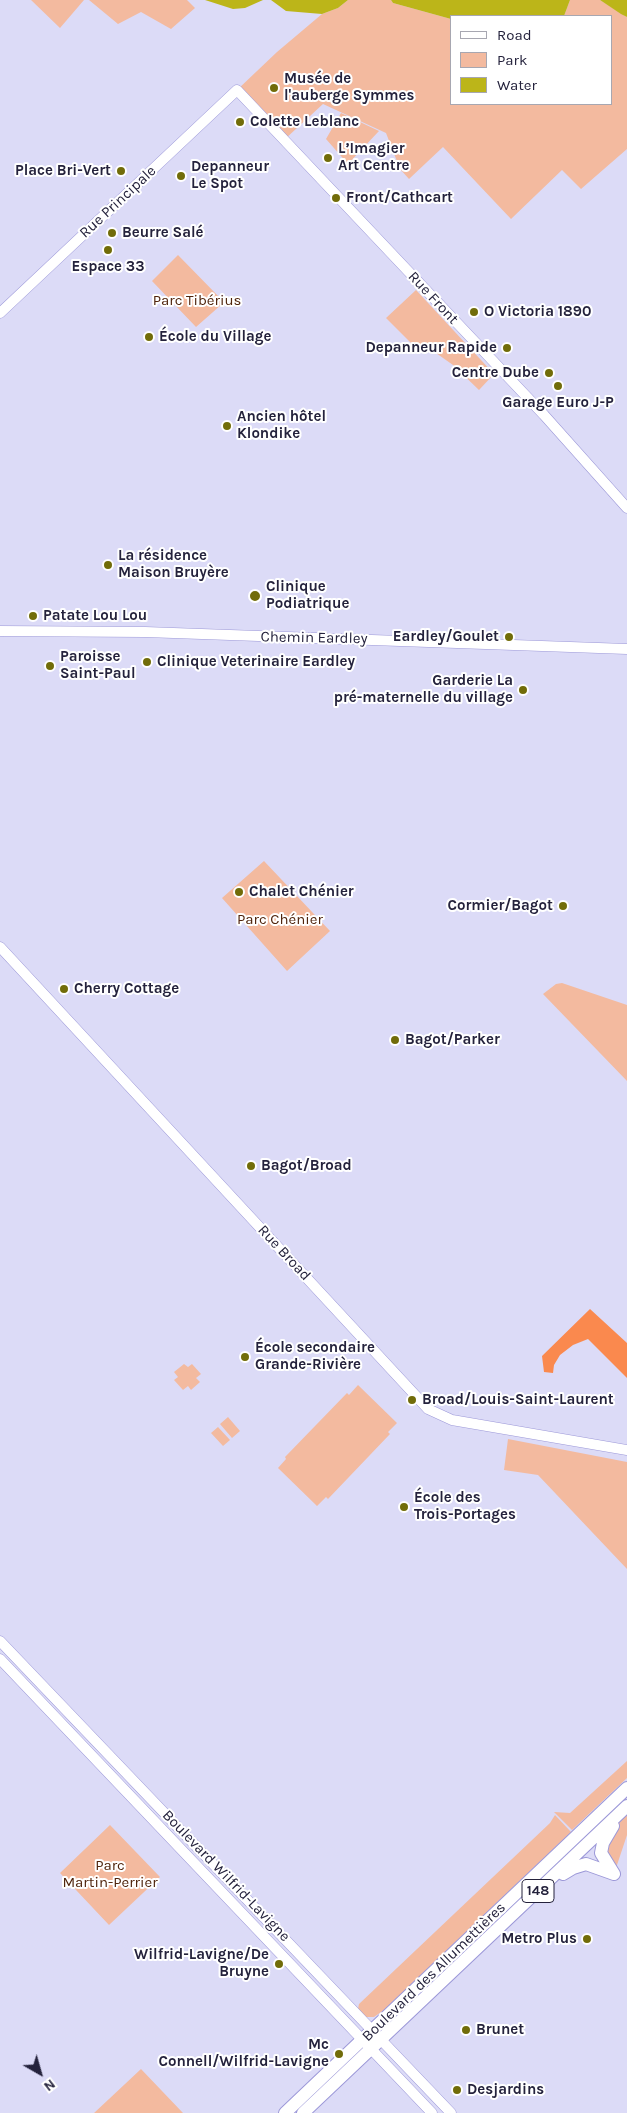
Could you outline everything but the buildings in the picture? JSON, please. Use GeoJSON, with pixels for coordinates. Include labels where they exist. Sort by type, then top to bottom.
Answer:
{"type":"FeatureCollection","features":[{"type":"Feature","properties":{"kind":"highway","name":"Boulevard des Allumettières"},"geometry":{"type":"LineString","coordinates":[[377,2036],[627,1788]]}},
{"type":"Feature","properties":{"kind":"highway","name":"Boulevard des Allumettières"},"geometry":{"type":"LineString","coordinates":[[285,2113],[377,2036],[541,1888],[627,1807]]}},
{"type":"Feature","properties":{"kind":"highway"},"geometry":{"type":"LineString","coordinates":[[541,1888],[582,1864],[591,1865],[614,1874],[605,1862],[601,1848],[608,1832],[627,1807]]}},
{"type":"Feature","properties":{"kind":"highway","name":"Boulevard des Allumettières"},"geometry":{"type":"LineString","coordinates":[[303,2113],[366,2045]]}},
{"type":"Feature","properties":{"kind":"street","name":"Rue Principale"},"geometry":{"type":"LineString","coordinates":[[0,313],[237,90]]}},
{"type":"Feature","properties":{"kind":"street","name":"Rue Front"},"geometry":{"type":"LineString","coordinates":[[237,90],[544,415],[627,508]]}},
{"type":"Feature","properties":{"kind":"street","name":"Chemin Eardley"},"geometry":{"type":"LineString","coordinates":[[0,631],[145,632],[627,649]]}},
{"type":"Feature","properties":{"kind":"street","name":"Rue Broad"},"geometry":{"type":"LineString","coordinates":[[0,947],[428,1409],[452,1420],[627,1450]]}},
{"type":"Feature","properties":{"kind":"street","name":"Boulevard Wilfrid-Lavigne"},"geometry":{"type":"LineString","coordinates":[[0,1640],[450,2113]]}},
{"type":"Feature","properties":{"kind":"street","name":"Boulevard Wilfrid-Lavigne"},"geometry":{"type":"LineString","coordinates":[[0,1659],[432,2113]]}},
{"type":"Feature","properties":{"kind":"green space"},"geometry":{"type":"Polygon","coordinates":[[[31,0],[84,0],[60,28],[31,0]]]}},
{"type":"Feature","properties":{"kind":"green space"},"geometry":{"type":"Polygon","coordinates":[[[89,0],[187,0],[195,8],[171,29],[141,12],[118,24],[89,0]]]}},
{"type":"Feature","properties":{"kind":"green space"},"geometry":{"type":"Polygon","coordinates":[[[348,0],[391,0],[393,3],[450,19],[450,105],[612,105],[612,15],[564,15],[570,0],[600,0],[627,17],[627,149],[581,189],[562,170],[511,219],[443,147],[409,179],[400,169],[386,133],[323,104],[284,140],[237,90],[277,52],[322,14],[338,8],[348,0]]]}},
{"type":"Feature","properties":{"kind":"green space"},"geometry":{"type":"Polygon","coordinates":[[[341,113],[379,131],[348,164],[326,139],[341,113]]]}},
{"type":"Feature","properties":{"kind":"green space","name":"Parc Tibérius"},"geometry":{"type":"Polygon","coordinates":[[[178,255],[221,299],[221,305],[196,327],[152,281],[178,255]]]}},
{"type":"Feature","properties":{"kind":"green space"},"geometry":{"type":"Polygon","coordinates":[[[416,290],[494,374],[479,390],[453,365],[426,346],[413,345],[386,318],[416,290]]]}},
{"type":"Feature","properties":{"kind":"green space","name":"Parc Chénier"},"geometry":{"type":"Polygon","coordinates":[[[264,861],[330,931],[287,971],[222,898],[264,861]]]}},
{"type":"Feature","properties":{"kind":"green space"},"geometry":{"type":"Polygon","coordinates":[[[562,983],[627,1005],[627,1081],[543,994],[556,984],[562,983]]]}},
{"type":"Feature","properties":{"kind":"green space"},"geometry":{"type":"Polygon","coordinates":[[[184,1364],[188,1367],[192,1364],[201,1374],[196,1378],[200,1382],[191,1390],[188,1386],[183,1390],[174,1380],[178,1377],[174,1372],[184,1364]]]}},
{"type":"Feature","properties":{"kind":"green space"},"geometry":{"type":"Polygon","coordinates":[[[358,1385],[397,1423],[388,1432],[390,1434],[328,1499],[326,1497],[317,1506],[278,1468],[286,1459],[285,1457],[347,1393],[349,1395],[358,1385]]]}},
{"type":"Feature","properties":{"kind":"green space"},"geometry":{"type":"Polygon","coordinates":[[[228,1417],[240,1431],[232,1438],[220,1424],[228,1417]]]}},
{"type":"Feature","properties":{"kind":"green space"},"geometry":{"type":"Polygon","coordinates":[[[218,1427],[230,1440],[223,1446],[211,1433],[218,1427]]]}},
{"type":"Feature","properties":{"kind":"green space"},"geometry":{"type":"Polygon","coordinates":[[[508,1439],[627,1462],[627,1569],[538,1475],[504,1470],[508,1439]]]}},
{"type":"Feature","properties":{"kind":"green space"},"geometry":{"type":"Polygon","coordinates":[[[627,1761],[627,1778],[572,1830],[554,1812],[570,1813],[627,1761]]]}},
{"type":"Feature","properties":{"kind":"green space"},"geometry":{"type":"Polygon","coordinates":[[[627,1812],[627,1835],[615,1871],[602,1849],[606,1837],[627,1812]]]}},
{"type":"Feature","properties":{"kind":"green space"},"geometry":{"type":"Polygon","coordinates":[[[555,1815],[571,1832],[384,2010],[374,2017],[365,2017],[358,2009],[359,2004],[550,1823],[555,1815]]]}},
{"type":"Feature","properties":{"kind":"green space","name":"Parc Martin-Perrier"},"geometry":{"type":"Polygon","coordinates":[[[110,1825],[160,1877],[109,1925],[60,1873],[110,1825]]]}},
{"type":"Feature","properties":{"kind":"green space"},"geometry":{"type":"Polygon","coordinates":[[[141,2069],[183,2113],[94,2113],[109,2099],[141,2069]]]}},
{"type":"Feature","properties":{"kind":"shaded area"},"geometry":{"type":"Polygon","coordinates":[[[590,1309],[627,1343],[627,1378],[588,1339],[573,1345],[560,1355],[554,1365],[553,1373],[544,1372],[542,1356],[590,1309]]]}},
{"type":"Feature","properties":{"kind":"water"},"geometry":{"type":"Polygon","coordinates":[[[205,0],[263,0],[245,8],[233,9],[205,0]]]}},
{"type":"Feature","properties":{"kind":"water"},"geometry":{"type":"Polygon","coordinates":[[[271,0],[348,0],[338,8],[322,14],[286,11],[271,0]]]}},
{"type":"Feature","properties":{"kind":"water"},"geometry":{"type":"Polygon","coordinates":[[[391,0],[570,0],[564,15],[450,15],[450,19],[393,3],[391,0]]]}},
{"type":"Feature","properties":{"kind":"water"},"geometry":{"type":"Polygon","coordinates":[[[600,0],[627,0],[627,17],[621,14],[600,0]]]}},
{"type":"Feature","properties":{"kind":"place","name":"Musée de l'auberge Symmes"},"geometry":{"type":"Point","coordinates":[274,88]}},
{"type":"Feature","properties":{"kind":"place","name":"Colette Leblanc"},"geometry":{"type":"Point","coordinates":[240,122]}},
{"type":"Feature","properties":{"kind":"place","name":"L’Imagier Art Centre"},"geometry":{"type":"Point","coordinates":[328,158]}},
{"type":"Feature","properties":{"kind":"place","name":"Place Bri-Vert"},"geometry":{"type":"Point","coordinates":[121,171]}},
{"type":"Feature","properties":{"kind":"place","name":"Depanneur Le Spot"},"geometry":{"type":"Point","coordinates":[181,176]}},
{"type":"Feature","properties":{"kind":"place","name":"Front/Cathcart"},"geometry":{"type":"Point","coordinates":[336,198]}},
{"type":"Feature","properties":{"kind":"place","name":"Beurre Salé"},"geometry":{"type":"Point","coordinates":[112,233]}},
{"type":"Feature","properties":{"kind":"place","name":"Espace 33"},"geometry":{"type":"Point","coordinates":[108,250]}},
{"type":"Feature","properties":{"kind":"place","name":"O Victoria 1890"},"geometry":{"type":"Point","coordinates":[474,312]}},
{"type":"Feature","properties":{"kind":"place","name":"École du Village"},"geometry":{"type":"Point","coordinates":[149,337]}},
{"type":"Feature","properties":{"kind":"place","name":"Depanneur Rapide"},"geometry":{"type":"Point","coordinates":[507,348]}},
{"type":"Feature","properties":{"kind":"place","name":"Centre Dube"},"geometry":{"type":"Point","coordinates":[549,373]}},
{"type":"Feature","properties":{"kind":"place","name":"Garage Euro J-P"},"geometry":{"type":"Point","coordinates":[558,386]}},
{"type":"Feature","properties":{"kind":"place","name":"Ancien hôtel Klondike"},"geometry":{"type":"Point","coordinates":[227,426]}},
{"type":"Feature","properties":{"kind":"place","name":"La résidence Maison Bruyère"},"geometry":{"type":"Point","coordinates":[108,565]}},
{"type":"Feature","properties":{"kind":"place","name":"Clinique Podiatrique"},"geometry":{"type":"Point","coordinates":[255,596]}},
{"type":"Feature","properties":{"kind":"place","name":"Patate Lou Lou"},"geometry":{"type":"Point","coordinates":[33,616]}},
{"type":"Feature","properties":{"kind":"place","name":"Eardley/Goulet"},"geometry":{"type":"Point","coordinates":[509,637]}},
{"type":"Feature","properties":{"kind":"place","name":"Clinique Veterinaire Eardley"},"geometry":{"type":"Point","coordinates":[147,662]}},
{"type":"Feature","properties":{"kind":"place","name":"Paroisse Saint-Paul"},"geometry":{"type":"Point","coordinates":[50,666]}},
{"type":"Feature","properties":{"kind":"place","name":"Garderie La pré-maternelle du village"},"geometry":{"type":"Point","coordinates":[523,690]}},
{"type":"Feature","properties":{"kind":"place","name":"Chalet Chénier"},"geometry":{"type":"Point","coordinates":[239,892]}},
{"type":"Feature","properties":{"kind":"place","name":"Cormier/Bagot"},"geometry":{"type":"Point","coordinates":[563,906]}},
{"type":"Feature","properties":{"kind":"place","name":"Cherry Cottage"},"geometry":{"type":"Point","coordinates":[64,989]}},
{"type":"Feature","properties":{"kind":"place","name":"Bagot/Parker"},"geometry":{"type":"Point","coordinates":[395,1040]}},
{"type":"Feature","properties":{"kind":"place","name":"Bagot/Broad"},"geometry":{"type":"Point","coordinates":[251,1166]}},
{"type":"Feature","properties":{"kind":"place","name":"École secondaire Grande-Rivière"},"geometry":{"type":"Point","coordinates":[245,1357]}},
{"type":"Feature","properties":{"kind":"place","name":"Broad/Louis-Saint-Laurent"},"geometry":{"type":"Point","coordinates":[412,1400]}},
{"type":"Feature","properties":{"kind":"place","name":"École des Trois-Portages"},"geometry":{"type":"Point","coordinates":[404,1507]}},
{"type":"Feature","properties":{"kind":"place","name":"Metro Plus"},"geometry":{"type":"Point","coordinates":[587,1939]}},
{"type":"Feature","properties":{"kind":"place","name":"Wilfrid-Lavigne/De Bruyne"},"geometry":{"type":"Point","coordinates":[279,1964]}},
{"type":"Feature","properties":{"kind":"place","name":"Brunet"},"geometry":{"type":"Point","coordinates":[466,2030]}},
{"type":"Feature","properties":{"kind":"place","name":"Mc Connell/Wilfrid-Lavigne"},"geometry":{"type":"Point","coordinates":[339,2054]}},
{"type":"Feature","properties":{"kind":"place","name":"Desjardins"},"geometry":{"type":"Point","coordinates":[457,2090]}}]}
